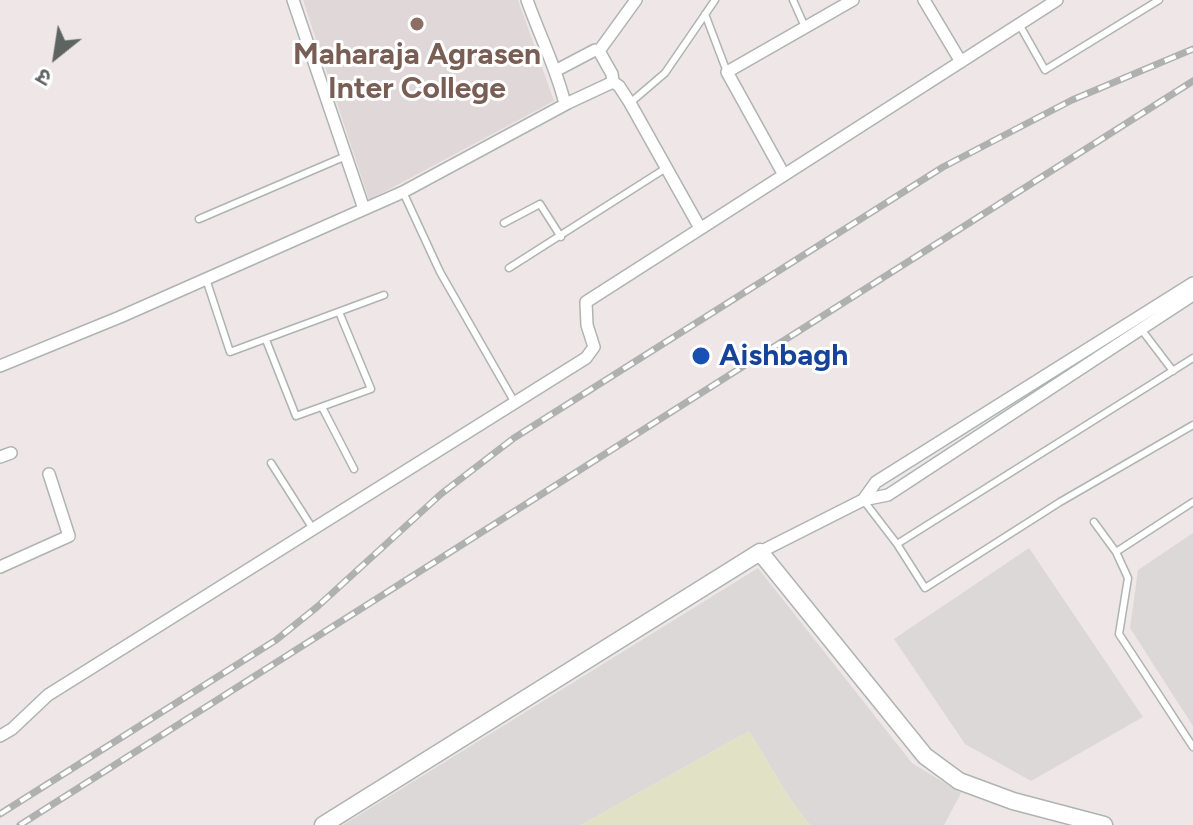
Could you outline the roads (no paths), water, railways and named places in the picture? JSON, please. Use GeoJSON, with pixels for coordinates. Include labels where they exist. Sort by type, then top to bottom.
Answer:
{"type":"FeatureCollection","features":[{"type":"Feature","properties":{"kind":"street"},"geometry":{"type":"LineString","coordinates":[[293,0],[364,209]]}},
{"type":"Feature","properties":{"kind":"street"},"geometry":{"type":"LineString","coordinates":[[527,0],[557,70],[564,100],[568,103]]}},
{"type":"Feature","properties":{"kind":"street"},"geometry":{"type":"LineString","coordinates":[[599,51],[636,0]]}},
{"type":"Feature","properties":{"kind":"street"},"geometry":{"type":"LineString","coordinates":[[784,175],[727,72],[853,0]]}},
{"type":"Feature","properties":{"kind":"street"},"geometry":{"type":"LineString","coordinates":[[924,0],[961,62]]}},
{"type":"Feature","properties":{"kind":"street"},"geometry":{"type":"LineString","coordinates":[[0,736],[12,729],[48,695],[586,358],[594,347],[587,325],[586,302],[1057,0]]}},
{"type":"Feature","properties":{"kind":"street"},"geometry":{"type":"LineString","coordinates":[[557,70],[595,50],[599,51]]}},
{"type":"Feature","properties":{"kind":"street"},"geometry":{"type":"LineString","coordinates":[[599,51],[613,82],[630,103],[700,228]]}},
{"type":"Feature","properties":{"kind":"street"},"geometry":{"type":"LineString","coordinates":[[0,366],[403,192],[613,82]]}},
{"type":"Feature","properties":{"kind":"street"},"geometry":{"type":"LineString","coordinates":[[863,500],[876,482],[1193,283]]}},
{"type":"Feature","properties":{"kind":"street"},"geometry":{"type":"LineString","coordinates":[[323,825],[760,552],[863,500],[888,495],[1193,295]]}},
{"type":"Feature","properties":{"kind":"street"},"geometry":{"type":"LineString","coordinates":[[0,567],[69,536],[49,474]]}},
{"type":"Feature","properties":{"kind":"street"},"geometry":{"type":"LineString","coordinates":[[760,552],[925,756],[959,781],[1074,821],[1104,825]]}},
{"type":"Feature","properties":{"kind":"lane"},"geometry":{"type":"LineString","coordinates":[[630,103],[665,73],[715,0]]}},
{"type":"Feature","properties":{"kind":"lane"},"geometry":{"type":"LineString","coordinates":[[793,0],[805,27]]}},
{"type":"Feature","properties":{"kind":"lane"},"geometry":{"type":"LineString","coordinates":[[1019,24],[1045,70],[1159,0]]}},
{"type":"Feature","properties":{"kind":"lane"},"geometry":{"type":"LineString","coordinates":[[705,14],[727,72]]}},
{"type":"Feature","properties":{"kind":"lane"},"geometry":{"type":"LineString","coordinates":[[199,219],[346,156]]}},
{"type":"Feature","properties":{"kind":"lane"},"geometry":{"type":"LineString","coordinates":[[509,268],[666,168]]}},
{"type":"Feature","properties":{"kind":"lane"},"geometry":{"type":"LineString","coordinates":[[403,192],[458,307],[515,403]]}},
{"type":"Feature","properties":{"kind":"lane"},"geometry":{"type":"LineString","coordinates":[[504,223],[540,204],[561,237]]}},
{"type":"Feature","properties":{"kind":"lane"},"geometry":{"type":"LineString","coordinates":[[206,279],[230,352],[384,295]]}},
{"type":"Feature","properties":{"kind":"lane"},"geometry":{"type":"LineString","coordinates":[[266,340],[296,416],[371,389],[339,312]]}},
{"type":"Feature","properties":{"kind":"lane"},"geometry":{"type":"LineString","coordinates":[[1141,328],[1173,371]]}},
{"type":"Feature","properties":{"kind":"lane"},"geometry":{"type":"LineString","coordinates":[[897,544],[1193,359]]}},
{"type":"Feature","properties":{"kind":"lane"},"geometry":{"type":"LineString","coordinates":[[322,407],[354,469]]}},
{"type":"Feature","properties":{"kind":"lane"},"geometry":{"type":"LineString","coordinates":[[863,500],[897,544],[925,588],[1060,502],[1193,425]]}},
{"type":"Feature","properties":{"kind":"lane"},"geometry":{"type":"LineString","coordinates":[[271,463],[313,529]]}},
{"type":"Feature","properties":{"kind":"lane"},"geometry":{"type":"LineString","coordinates":[[1116,552],[1193,502]]}},
{"type":"Feature","properties":{"kind":"lane"},"geometry":{"type":"LineString","coordinates":[[1094,522],[1116,552],[1128,578],[1119,634],[1193,747]]}},
{"type":"Feature","properties":{"kind":"railway"},"geometry":{"type":"LineString","coordinates":[[0,814],[276,640],[317,607],[441,494],[514,438],[943,167],[1072,100],[1193,49]]}},
{"type":"Feature","properties":{"kind":"railway"},"geometry":{"type":"LineString","coordinates":[[20,825],[1193,81]]}},
{"type":"Feature","properties":{"kind":"place","name":"Maharaja Agrasen Inter College"},"geometry":{"type":"Point","coordinates":[417,24]}},
{"type":"Feature","properties":{"kind":"place","name":"Aishbagh"},"geometry":{"type":"Point","coordinates":[701,356]}}]}
